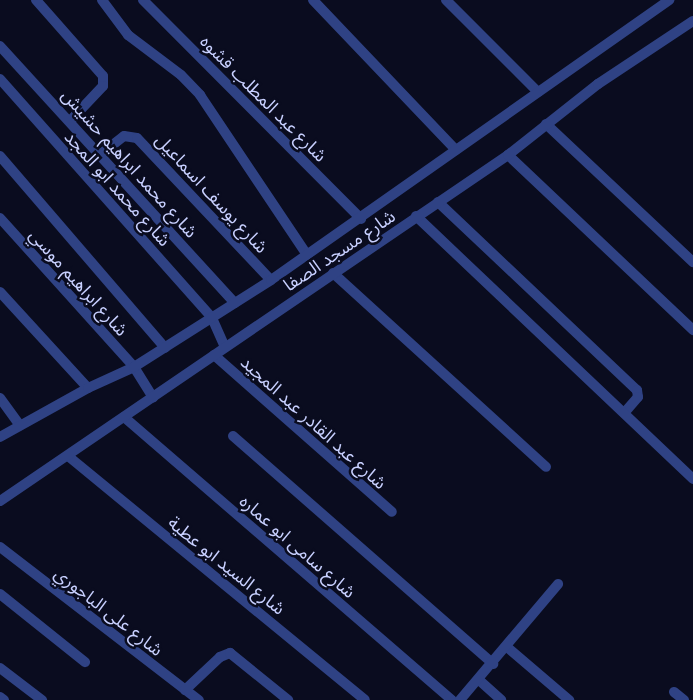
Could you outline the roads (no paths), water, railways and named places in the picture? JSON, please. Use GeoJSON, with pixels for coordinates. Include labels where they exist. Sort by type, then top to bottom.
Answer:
{"type":"FeatureCollection","features":[{"type":"Feature","properties":{"kind":"street"},"geometry":{"type":"LineString","coordinates":[[36,0],[103,76],[103,86],[70,121]]}},
{"type":"Feature","properties":{"kind":"street"},"geometry":{"type":"LineString","coordinates":[[102,0],[128,35],[181,75],[200,95],[307,255]]}},
{"type":"Feature","properties":{"kind":"street","name":"شارع عبد المطلب قشوه"},"geometry":{"type":"LineString","coordinates":[[144,0],[361,219]]}},
{"type":"Feature","properties":{"kind":"street"},"geometry":{"type":"LineString","coordinates":[[313,0],[456,150]]}},
{"type":"Feature","properties":{"kind":"street"},"geometry":{"type":"LineString","coordinates":[[446,0],[538,92]]}},
{"type":"Feature","properties":{"kind":"street","name":"شارع مسجد الصفا"},"geometry":{"type":"LineString","coordinates":[[0,437],[88,388],[134,367],[272,280],[670,0]]}},
{"type":"Feature","properties":{"kind":"street","name":"شارع مسجد الصفا"},"geometry":{"type":"LineString","coordinates":[[0,501],[508,155],[598,84],[693,20]]}},
{"type":"Feature","properties":{"kind":"street","name":"شارع محمد ابراهيم حشيش"},"geometry":{"type":"LineString","coordinates":[[0,46],[235,303]]}},
{"type":"Feature","properties":{"kind":"street","name":"شارع محمد ابو المجد"},"geometry":{"type":"LineString","coordinates":[[0,79],[212,318],[225,347]]}},
{"type":"Feature","properties":{"kind":"street"},"geometry":{"type":"LineString","coordinates":[[546,124],[693,262]]}},
{"type":"Feature","properties":{"kind":"street","name":"شارع يوسف اسماعيل"},"geometry":{"type":"LineString","coordinates":[[100,154],[124,136],[137,138],[272,280]]}},
{"type":"Feature","properties":{"kind":"street"},"geometry":{"type":"LineString","coordinates":[[508,155],[693,330]]}},
{"type":"Feature","properties":{"kind":"street"},"geometry":{"type":"LineString","coordinates":[[0,156],[165,348]]}},
{"type":"Feature","properties":{"kind":"street"},"geometry":{"type":"LineString","coordinates":[[438,202],[637,390],[638,397],[624,413]]}},
{"type":"Feature","properties":{"kind":"street"},"geometry":{"type":"LineString","coordinates":[[416,216],[693,479]]}},
{"type":"Feature","properties":{"kind":"street","name":"شارع ابراهيم موسي"},"geometry":{"type":"LineString","coordinates":[[0,218],[134,367],[153,397]]}},
{"type":"Feature","properties":{"kind":"street"},"geometry":{"type":"LineString","coordinates":[[333,273],[546,467]]}},
{"type":"Feature","properties":{"kind":"street"},"geometry":{"type":"LineString","coordinates":[[0,292],[88,388]]}},
{"type":"Feature","properties":{"kind":"street","name":"شارع عبد القادر عبد المجيد"},"geometry":{"type":"LineString","coordinates":[[214,355],[392,512]]}},
{"type":"Feature","properties":{"kind":"street"},"geometry":{"type":"LineString","coordinates":[[0,398],[20,426]]}},
{"type":"Feature","properties":{"kind":"street","name":"شارع سامى ابو عماره"},"geometry":{"type":"LineString","coordinates":[[124,417],[452,700]]}},
{"type":"Feature","properties":{"kind":"street"},"geometry":{"type":"LineString","coordinates":[[233,436],[492,664]]}},
{"type":"Feature","properties":{"kind":"street","name":"شارع السيد ابو عطية"},"geometry":{"type":"LineString","coordinates":[[68,456],[365,700]]}},
{"type":"Feature","properties":{"kind":"street","name":"شارع على الباجوري"},"geometry":{"type":"LineString","coordinates":[[0,547],[199,700]]}},
{"type":"Feature","properties":{"kind":"street"},"geometry":{"type":"LineString","coordinates":[[460,700],[507,647],[558,584]]}},
{"type":"Feature","properties":{"kind":"street"},"geometry":{"type":"LineString","coordinates":[[0,594],[85,662]]}},
{"type":"Feature","properties":{"kind":"street"},"geometry":{"type":"LineString","coordinates":[[507,647],[569,700]]}},
{"type":"Feature","properties":{"kind":"street"},"geometry":{"type":"LineString","coordinates":[[185,690],[220,657],[230,653],[288,700]]}},
{"type":"Feature","properties":{"kind":"street"},"geometry":{"type":"LineString","coordinates":[[0,668],[42,700]]}},
{"type":"Feature","properties":{"kind":"street"},"geometry":{"type":"LineString","coordinates":[[479,680],[501,700]]}},
{"type":"Feature","properties":{"kind":"street"},"geometry":{"type":"LineString","coordinates":[[674,692],[684,700]]}},
{"type":"Feature","properties":{"kind":"street"},"geometry":{"type":"LineString","coordinates":[[0,697],[4,700]]}}]}
